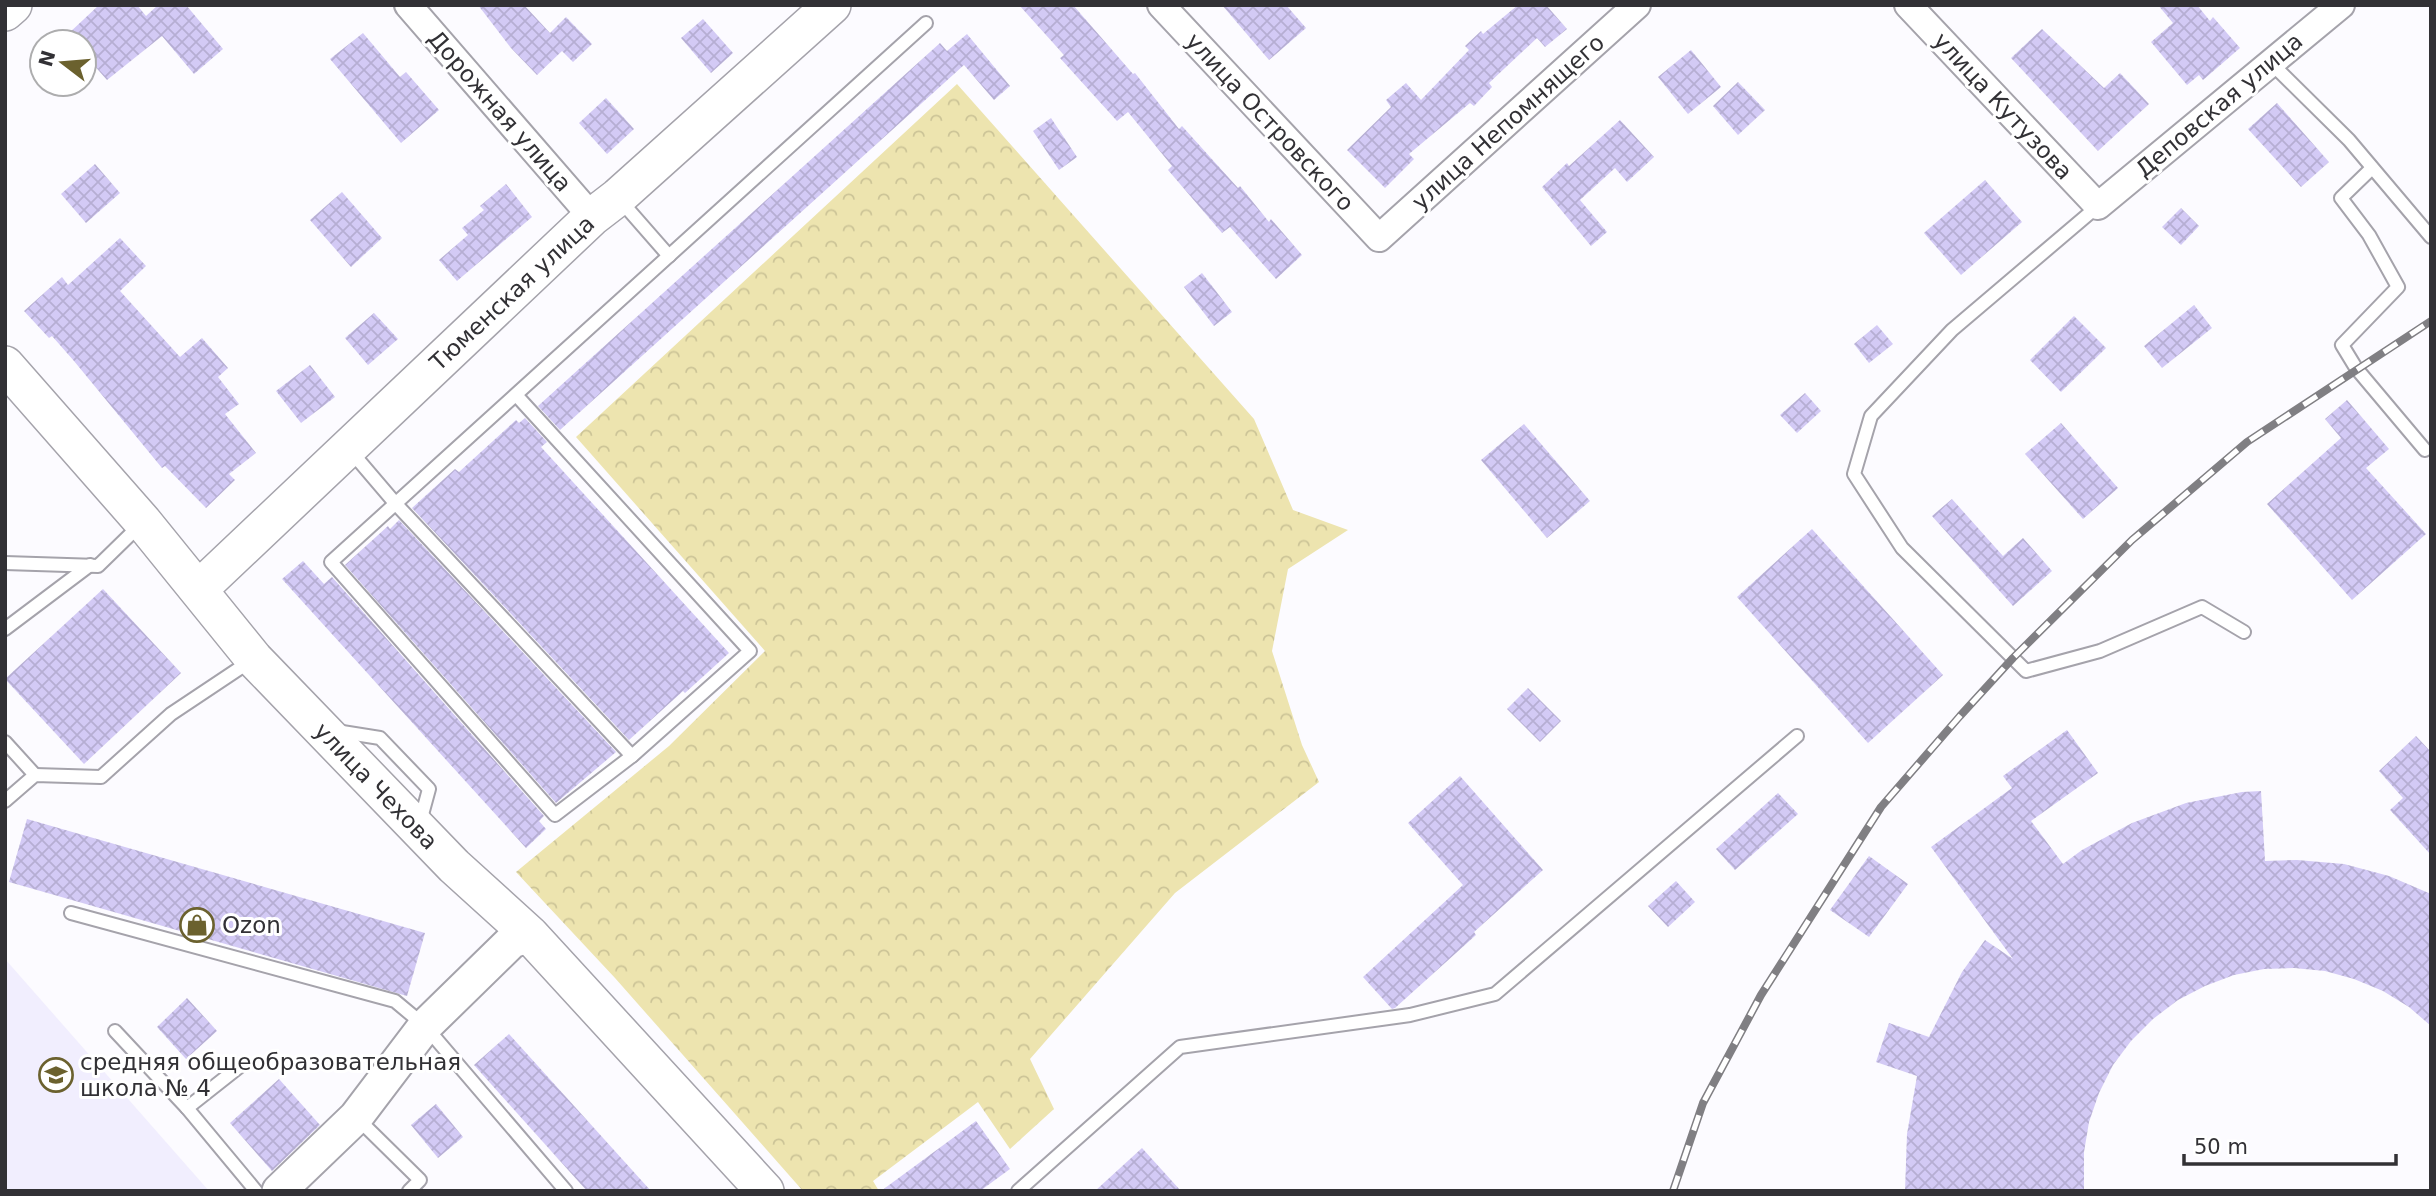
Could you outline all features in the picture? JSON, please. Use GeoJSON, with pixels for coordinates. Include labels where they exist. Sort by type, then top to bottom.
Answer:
{"type":"FeatureCollection","features":[{"type":"Feature","properties":{"kind":"main road"},"geometry":{"type":"LineString","coordinates":[[5,12],[13,5]]}},
{"type":"Feature","properties":{"kind":"main road","name":"Тюменская улица"},"geometry":{"type":"LineString","coordinates":[[199,589],[605,207],[832,5]]}},
{"type":"Feature","properties":{"kind":"main road","name":"улица Чехова"},"geometry":{"type":"LineString","coordinates":[[5,365],[143,522],[254,659],[454,866],[530,935],[765,1191]]}},
{"type":"Feature","properties":{"kind":"street","name":"Дорожная улица"},"geometry":{"type":"LineString","coordinates":[[408,5],[605,207]]}},
{"type":"Feature","properties":{"kind":"street","name":"улица Островского"},"geometry":{"type":"LineString","coordinates":[[1161,5],[1379,238]]}},
{"type":"Feature","properties":{"kind":"street","name":"улица Непомнящего"},"geometry":{"type":"LineString","coordinates":[[1379,238],[1637,5]]}},
{"type":"Feature","properties":{"kind":"street","name":"улица Кутузова"},"geometry":{"type":"LineString","coordinates":[[1908,5],[2098,206]]}},
{"type":"Feature","properties":{"kind":"street","name":"Деповская улица"},"geometry":{"type":"LineString","coordinates":[[2098,206],[2341,5]]}},
{"type":"Feature","properties":{"kind":"street"},"geometry":{"type":"LineString","coordinates":[[279,1191],[356,1117],[425,1026],[512,942],[530,935]]}},
{"type":"Feature","properties":{"kind":"lane"},"geometry":{"type":"LineString","coordinates":[[517,396],[750,651],[632,756],[555,815],[331,562],[926,23]]}},
{"type":"Feature","properties":{"kind":"lane"},"geometry":{"type":"LineString","coordinates":[[2270,62],[2349,140],[2431,237]]}},
{"type":"Feature","properties":{"kind":"lane"},"geometry":{"type":"LineString","coordinates":[[2372,168],[2341,198],[2369,235],[2398,287],[2342,345],[2356,368],[2425,450]]}},
{"type":"Feature","properties":{"kind":"lane"},"geometry":{"type":"LineString","coordinates":[[2098,206],[1952,330],[1871,416],[1854,474],[1902,548],[2025,671],[2100,651],[2202,607],[2244,632]]}},
{"type":"Feature","properties":{"kind":"lane"},"geometry":{"type":"LineString","coordinates":[[605,207],[669,256]]}},
{"type":"Feature","properties":{"kind":"lane"},"geometry":{"type":"LineString","coordinates":[[348,448],[395,503],[632,756]]}},
{"type":"Feature","properties":{"kind":"lane"},"geometry":{"type":"LineString","coordinates":[[5,563],[98,566],[143,522]]}},
{"type":"Feature","properties":{"kind":"lane"},"geometry":{"type":"LineString","coordinates":[[5,629],[90,565]]}},
{"type":"Feature","properties":{"kind":"lane"},"geometry":{"type":"LineString","coordinates":[[5,801],[35,775],[101,777],[171,715],[254,659]]}},
{"type":"Feature","properties":{"kind":"lane"},"geometry":{"type":"LineString","coordinates":[[1018,1191],[1180,1047],[1410,1015],[1495,994],[1797,736]]}},
{"type":"Feature","properties":{"kind":"lane"},"geometry":{"type":"LineString","coordinates":[[5,742],[35,775]]}},
{"type":"Feature","properties":{"kind":"lane"},"geometry":{"type":"LineString","coordinates":[[71,913],[395,1002],[425,1026],[566,1191]]}},
{"type":"Feature","properties":{"kind":"lane"},"geometry":{"type":"LineString","coordinates":[[115,1031],[187,1108],[256,1191]]}},
{"type":"Feature","properties":{"kind":"lane"},"geometry":{"type":"LineString","coordinates":[[187,1108],[244,1063]]}},
{"type":"Feature","properties":{"kind":"lane"},"geometry":{"type":"LineString","coordinates":[[356,1117],[420,1180],[409,1191]]}},
{"type":"Feature","properties":{"kind":"shaded area","name":"средняя общеобразовательная школа № 4"},"geometry":{"type":"Polygon","coordinates":[[[5,959],[209,1191],[5,1191],[5,959]]]}},
{"type":"Feature","properties":{"kind":"green space"},"geometry":{"type":"Polygon","coordinates":[[[957,84],[1254,419],[1293,510],[1348,530],[1288,569],[1272,651],[1302,745],[1319,782],[1175,893],[1030,1059],[1054,1109],[1010,1149],[978,1102],[873,1181],[879,1191],[803,1191],[615,978],[516,872],[669,746],[765,651],[576,437],[957,84]]]}},
{"type":"Feature","properties":{"kind":"building"},"geometry":{"type":"Polygon","coordinates":[[[99,5],[137,5],[146,16],[158,5],[186,5],[223,49],[194,74],[162,36],[107,80],[98,70],[98,28],[74,28],[99,5]]]}},
{"type":"Feature","properties":{"kind":"building"},"geometry":{"type":"Polygon","coordinates":[[[478,5],[524,5],[550,33],[566,17],[592,44],[573,62],[562,51],[537,75],[511,48],[478,5]]]}},
{"type":"Feature","properties":{"kind":"building"},"geometry":{"type":"Polygon","coordinates":[[[1019,5],[1073,5],[1133,74],[1135,73],[1179,129],[1182,126],[1302,255],[1276,279],[1230,227],[1222,233],[1168,170],[1172,166],[1128,112],[1117,121],[1060,58],[1064,55],[1019,5]]]}},
{"type":"Feature","properties":{"kind":"building"},"geometry":{"type":"Polygon","coordinates":[[[1222,5],[1286,5],[1306,28],[1269,60],[1222,5]]]}},
{"type":"Feature","properties":{"kind":"building"},"geometry":{"type":"Polygon","coordinates":[[[1518,5],[1546,5],[1567,29],[1545,47],[1537,38],[1489,83],[1492,87],[1474,106],[1470,103],[1409,154],[1414,159],[1385,188],[1347,150],[1391,107],[1386,100],[1406,83],[1421,100],[1469,50],[1465,46],[1518,5]]]}},
{"type":"Feature","properties":{"kind":"building"},"geometry":{"type":"Polygon","coordinates":[[[2158,5],[2197,5],[2210,21],[2213,17],[2240,48],[2203,80],[2199,75],[2187,85],[2151,42],[2173,23],[2158,5]]]}},
{"type":"Feature","properties":{"kind":"building"},"geometry":{"type":"Polygon","coordinates":[[[703,19],[733,53],[711,73],[681,38],[703,19]]]}},
{"type":"Feature","properties":{"kind":"building"},"geometry":{"type":"Polygon","coordinates":[[[2042,29],[2104,88],[2120,73],[2149,104],[2098,151],[2011,58],[2042,29]]]}},
{"type":"Feature","properties":{"kind":"building"},"geometry":{"type":"Polygon","coordinates":[[[363,33],[400,77],[406,72],[439,110],[401,143],[330,59],[363,33]]]}},
{"type":"Feature","properties":{"kind":"building"},"geometry":{"type":"Polygon","coordinates":[[[967,34],[1010,86],[994,100],[964,65],[560,430],[538,406],[940,43],[947,51],[967,34]]]}},
{"type":"Feature","properties":{"kind":"building"},"geometry":{"type":"Polygon","coordinates":[[[1691,50],[1721,87],[1688,114],[1658,77],[1691,50]]]}},
{"type":"Feature","properties":{"kind":"building"},"geometry":{"type":"Polygon","coordinates":[[[1738,82],[1765,110],[1738,135],[1713,106],[1738,82]]]}},
{"type":"Feature","properties":{"kind":"building"},"geometry":{"type":"Polygon","coordinates":[[[606,98],[634,129],[607,154],[579,123],[606,98]]]}},
{"type":"Feature","properties":{"kind":"building"},"geometry":{"type":"Polygon","coordinates":[[[2277,103],[2329,162],[2301,187],[2248,129],[2277,103]]]}},
{"type":"Feature","properties":{"kind":"building"},"geometry":{"type":"Polygon","coordinates":[[[1051,118],[1077,157],[1059,170],[1033,131],[1051,118]]]}},
{"type":"Feature","properties":{"kind":"building"},"geometry":{"type":"Polygon","coordinates":[[[1620,120],[1654,157],[1627,182],[1615,168],[1580,200],[1607,232],[1591,246],[1542,187],[1620,120]]]}},
{"type":"Feature","properties":{"kind":"building"},"geometry":{"type":"Polygon","coordinates":[[[95,164],[120,193],[86,223],[61,194],[95,164]]]}},
{"type":"Feature","properties":{"kind":"building"},"geometry":{"type":"Polygon","coordinates":[[[1985,180],[2022,222],[1961,275],[1924,233],[1985,180]]]}},
{"type":"Feature","properties":{"kind":"building"},"geometry":{"type":"Polygon","coordinates":[[[506,184],[532,217],[457,281],[439,260],[468,235],[462,228],[484,210],[480,206],[506,184]]]}},
{"type":"Feature","properties":{"kind":"building"},"geometry":{"type":"Polygon","coordinates":[[[342,192],[382,238],[351,267],[310,220],[342,192]]]}},
{"type":"Feature","properties":{"kind":"building"},"geometry":{"type":"Polygon","coordinates":[[[2181,208],[2199,226],[2181,245],[2162,227],[2181,208]]]}},
{"type":"Feature","properties":{"kind":"building"},"geometry":{"type":"Polygon","coordinates":[[[120,238],[146,266],[120,291],[180,357],[202,338],[228,368],[218,377],[239,404],[225,414],[256,453],[229,474],[235,480],[206,508],[165,466],[162,468],[74,361],[52,336],[49,338],[24,311],[62,277],[68,285],[120,238]]]}},
{"type":"Feature","properties":{"kind":"building"},"geometry":{"type":"Polygon","coordinates":[[[1202,273],[1232,312],[1214,326],[1184,287],[1202,273]]]}},
{"type":"Feature","properties":{"kind":"building"},"geometry":{"type":"Polygon","coordinates":[[[2194,305],[2212,328],[2162,368],[2144,346],[2194,305]]]}},
{"type":"Feature","properties":{"kind":"building"},"geometry":{"type":"Polygon","coordinates":[[[374,313],[398,339],[368,365],[345,338],[374,313]]]}},
{"type":"Feature","properties":{"kind":"building"},"geometry":{"type":"Polygon","coordinates":[[[2074,316],[2106,348],[2061,392],[2030,360],[2074,316]]]}},
{"type":"Feature","properties":{"kind":"building"},"geometry":{"type":"Polygon","coordinates":[[[1877,325],[1893,344],[1869,363],[1854,344],[1877,325]]]}},
{"type":"Feature","properties":{"kind":"building"},"geometry":{"type":"Polygon","coordinates":[[[310,365],[335,397],[301,423],[276,391],[310,365]]]}},
{"type":"Feature","properties":{"kind":"building"},"geometry":{"type":"Polygon","coordinates":[[[1805,393],[1821,411],[1797,433],[1780,415],[1805,393]]]}},
{"type":"Feature","properties":{"kind":"building"},"geometry":{"type":"Polygon","coordinates":[[[2347,400],[2389,449],[2366,468],[2426,534],[2352,600],[2267,504],[2341,438],[2325,419],[2347,400]]]}},
{"type":"Feature","properties":{"kind":"building"},"geometry":{"type":"Polygon","coordinates":[[[525,418],[547,442],[541,447],[729,653],[629,740],[412,508],[455,469],[459,472],[516,420],[519,423],[525,418]]]}},
{"type":"Feature","properties":{"kind":"building"},"geometry":{"type":"Polygon","coordinates":[[[2061,423],[2118,488],[2083,519],[2025,454],[2061,423]]]}},
{"type":"Feature","properties":{"kind":"building"},"geometry":{"type":"Polygon","coordinates":[[[1524,424],[1590,501],[1547,538],[1481,460],[1524,424]]]}},
{"type":"Feature","properties":{"kind":"building"},"geometry":{"type":"Polygon","coordinates":[[[1952,499],[2003,556],[2023,538],[2052,571],[2013,606],[1932,516],[1952,499]]]}},
{"type":"Feature","properties":{"kind":"building"},"geometry":{"type":"Polygon","coordinates":[[[399,520],[616,752],[556,803],[345,565],[388,526],[390,529],[399,520]]]}},
{"type":"Feature","properties":{"kind":"building"},"geometry":{"type":"Polygon","coordinates":[[[1812,529],[1943,675],[1868,743],[1737,597],[1812,529]]]}},
{"type":"Feature","properties":{"kind":"building"},"geometry":{"type":"Polygon","coordinates":[[[303,561],[324,584],[332,577],[544,816],[539,821],[546,829],[526,848],[282,579],[303,561]]]}},
{"type":"Feature","properties":{"kind":"building"},"geometry":{"type":"Polygon","coordinates":[[[103,589],[181,673],[84,764],[5,679],[103,589]]]}},
{"type":"Feature","properties":{"kind":"building"},"geometry":{"type":"Polygon","coordinates":[[[1528,688],[1561,721],[1540,742],[1507,709],[1528,688]]]}},
{"type":"Feature","properties":{"kind":"building"},"geometry":{"type":"Polygon","coordinates":[[[2067,730],[2098,773],[2031,821],[2063,864],[2082,850],[2132,823],[2186,803],[2261,791],[2265,861],[2297,860],[2344,864],[2389,876],[2431,894],[2431,1026],[2409,1007],[2383,991],[2325,971],[2264,969],[2234,975],[2178,1000],[2153,1019],[2131,1041],[2113,1065],[2089,1122],[2084,1152],[2084,1191],[1905,1191],[1907,1134],[1917,1076],[1876,1062],[1889,1023],[1929,1037],[1962,972],[1985,940],[2013,959],[1931,847],[2012,788],[2003,776],[2067,730]]]}},
{"type":"Feature","properties":{"kind":"building"},"geometry":{"type":"Polygon","coordinates":[[[2416,736],[2431,752],[2431,855],[2390,810],[2403,798],[2379,771],[2416,736]]]}},
{"type":"Feature","properties":{"kind":"building"},"geometry":{"type":"Polygon","coordinates":[[[1460,776],[1543,870],[1474,932],[1476,935],[1392,1009],[1363,977],[1463,885],[1408,823],[1460,776]]]}},
{"type":"Feature","properties":{"kind":"building"},"geometry":{"type":"Polygon","coordinates":[[[1778,793],[1798,814],[1735,870],[1716,849],[1778,793]]]}},
{"type":"Feature","properties":{"kind":"building"},"geometry":{"type":"Polygon","coordinates":[[[27,819],[425,933],[407,996],[9,882],[27,819]]]}},
{"type":"Feature","properties":{"kind":"building"},"geometry":{"type":"Polygon","coordinates":[[[1869,856],[1908,884],[1869,937],[1830,910],[1869,856]]]}},
{"type":"Feature","properties":{"kind":"building"},"geometry":{"type":"Polygon","coordinates":[[[1676,881],[1695,902],[1668,927],[1648,906],[1676,881]]]}},
{"type":"Feature","properties":{"kind":"building"},"geometry":{"type":"Polygon","coordinates":[[[187,998],[217,1031],[186,1059],[157,1027],[187,998]]]}},
{"type":"Feature","properties":{"kind":"building"},"geometry":{"type":"Polygon","coordinates":[[[509,1034],[651,1191],[587,1191],[474,1065],[509,1034]]]}},
{"type":"Feature","properties":{"kind":"building"},"geometry":{"type":"Polygon","coordinates":[[[279,1079],[320,1125],[272,1171],[230,1123],[279,1079]]]}},
{"type":"Feature","properties":{"kind":"building"},"geometry":{"type":"Polygon","coordinates":[[[436,1104],[463,1137],[438,1158],[411,1125],[436,1104]]]}},
{"type":"Feature","properties":{"kind":"building"},"geometry":{"type":"Polygon","coordinates":[[[976,1121],[1010,1169],[980,1191],[881,1191],[976,1121]]]}},
{"type":"Feature","properties":{"kind":"building"},"geometry":{"type":"Polygon","coordinates":[[[1142,1148],[1181,1191],[1095,1191],[1142,1148]]]}},
{"type":"Feature","properties":{"kind":"railway"},"geometry":{"type":"LineString","coordinates":[[1673,1191],[1703,1103],[1761,995],[1881,807],[1960,716],[2013,658],[2132,540],[2247,442],[2431,321]]}},
{"type":"Feature","properties":{"kind":"place","name":"Ozon"},"geometry":{"type":"Point","coordinates":[197,925]}},
{"type":"Feature","properties":{"kind":"place","name":"средняя общеобразовательная школа № 4"},"geometry":{"type":"Point","coordinates":[56,1075]}}]}
